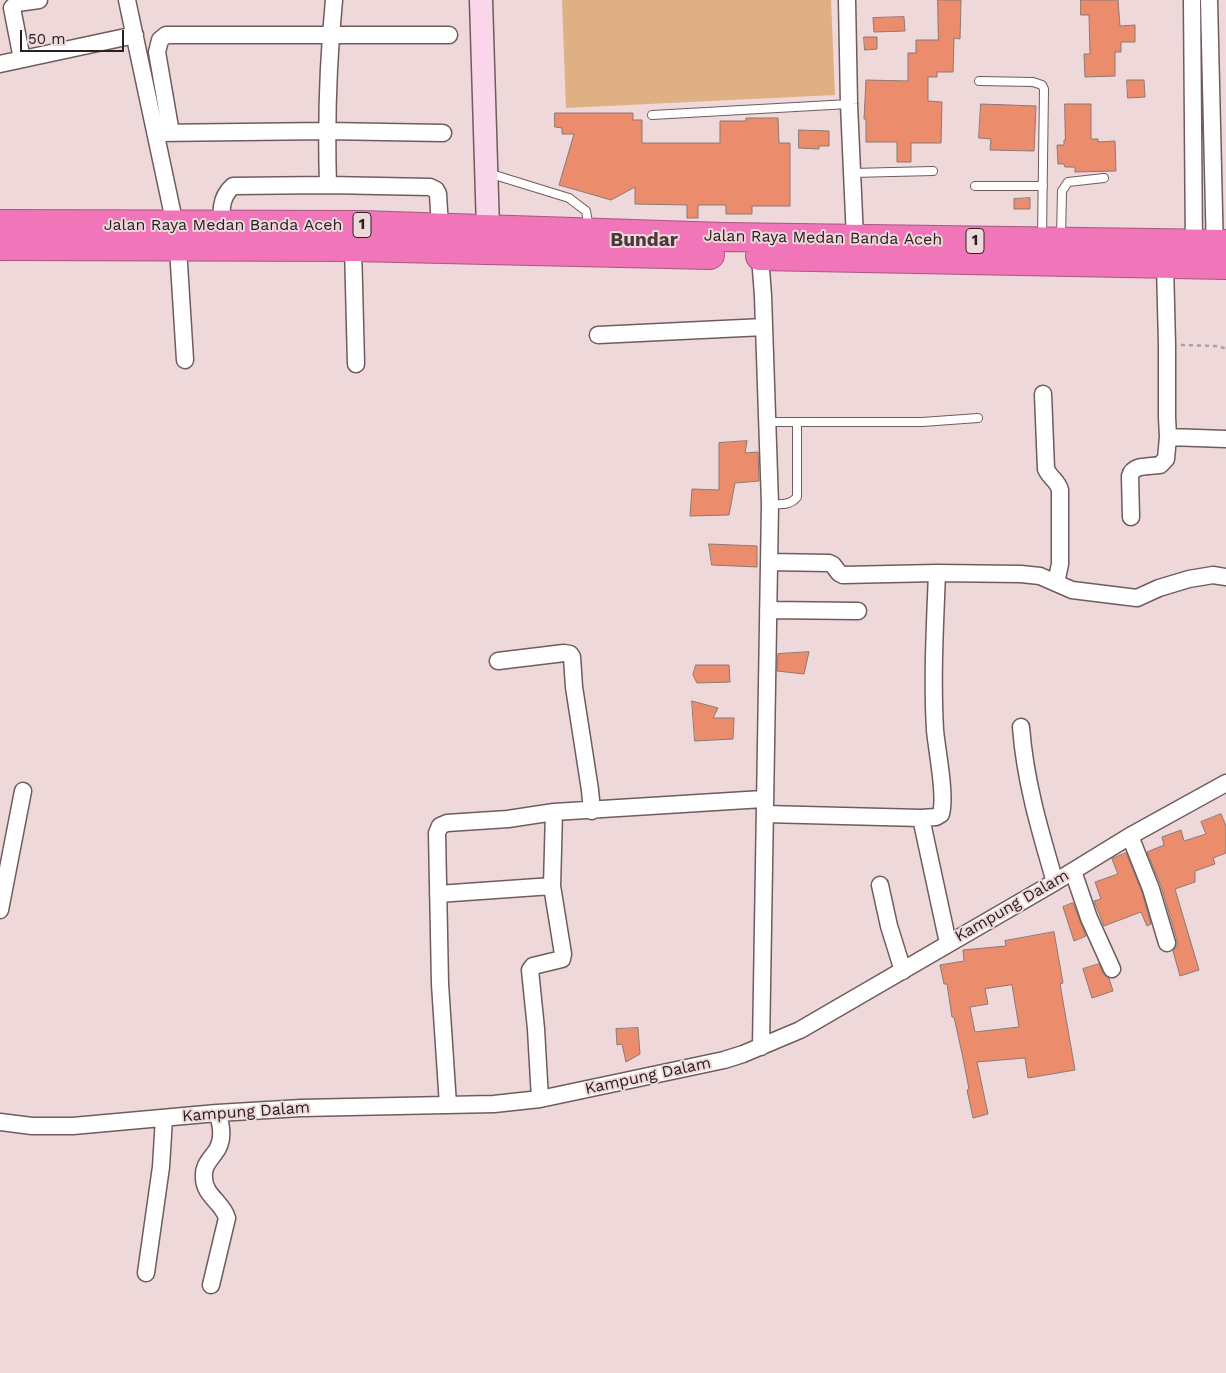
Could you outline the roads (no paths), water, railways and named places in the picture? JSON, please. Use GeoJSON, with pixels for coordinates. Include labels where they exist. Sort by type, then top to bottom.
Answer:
{"type":"FeatureCollection","features":[{"type":"Feature","properties":{"kind":"highway","name":"Jalan Raya Medan Banda Aceh"},"geometry":{"type":"LineString","coordinates":[[0,224],[177,237]]}},
{"type":"Feature","properties":{"kind":"highway","name":"Jalan Raya Medan Banda Aceh"},"geometry":{"type":"LineString","coordinates":[[0,246],[223,236],[362,225],[488,228],[590,242],[760,256],[1165,265],[1212,255]]}},
{"type":"Feature","properties":{"kind":"highway","name":"Jalan Raya Medan Banda Aceh"},"geometry":{"type":"LineString","coordinates":[[223,236],[353,247],[733,237],[1052,242],[1212,255]]}},
{"type":"Feature","properties":{"kind":"main road"},"geometry":{"type":"LineString","coordinates":[[481,0],[488,228]]}},
{"type":"Feature","properties":{"kind":"street"},"geometry":{"type":"LineString","coordinates":[[22,59],[12,8],[17,4],[39,0]]}},
{"type":"Feature","properties":{"kind":"street"},"geometry":{"type":"LineString","coordinates":[[127,0],[163,133]]}},
{"type":"Feature","properties":{"kind":"street"},"geometry":{"type":"LineString","coordinates":[[328,185],[326,131],[330,35],[334,0]]}},
{"type":"Feature","properties":{"kind":"street"},"geometry":{"type":"LineString","coordinates":[[847,0],[855,239]]}},
{"type":"Feature","properties":{"kind":"street"},"geometry":{"type":"LineString","coordinates":[[1192,0],[1194,113],[1212,255]]}},
{"type":"Feature","properties":{"kind":"street"},"geometry":{"type":"LineString","coordinates":[[1209,0],[1219,111],[1212,255]]}},
{"type":"Feature","properties":{"kind":"street"},"geometry":{"type":"LineString","coordinates":[[185,360],[177,237],[163,133],[157,52],[160,40],[166,34],[449,35]]}},
{"type":"Feature","properties":{"kind":"street"},"geometry":{"type":"LineString","coordinates":[[0,64],[135,35]]}},
{"type":"Feature","properties":{"kind":"street"},"geometry":{"type":"LineString","coordinates":[[1194,113],[1219,111]]}},
{"type":"Feature","properties":{"kind":"street"},"geometry":{"type":"LineString","coordinates":[[163,133],[326,131],[443,133]]}},
{"type":"Feature","properties":{"kind":"street"},"geometry":{"type":"LineString","coordinates":[[223,236],[223,201],[228,190],[234,186],[430,187],[436,190],[438,194],[440,227]]}},
{"type":"Feature","properties":{"kind":"street"},"geometry":{"type":"LineString","coordinates":[[353,247],[356,364]]}},
{"type":"Feature","properties":{"kind":"street"},"geometry":{"type":"LineString","coordinates":[[760,256],[770,504],[761,1047]]}},
{"type":"Feature","properties":{"kind":"street"},"geometry":{"type":"LineString","coordinates":[[1131,517],[1130,474],[1136,468],[1163,464],[1166,459],[1168,436],[1165,265]]}},
{"type":"Feature","properties":{"kind":"street"},"geometry":{"type":"LineString","coordinates":[[598,335],[764,327]]}},
{"type":"Feature","properties":{"kind":"street"},"geometry":{"type":"LineString","coordinates":[[1043,394],[1046,469],[1057,482],[1060,490],[1060,564],[1056,584]]}},
{"type":"Feature","properties":{"kind":"street"},"geometry":{"type":"LineString","coordinates":[[1168,436],[1226,439]]}},
{"type":"Feature","properties":{"kind":"street"},"geometry":{"type":"LineString","coordinates":[[769,562],[831,563],[838,573],[843,575],[937,572],[1021,574],[1044,577],[1056,584],[1078,591],[1137,598],[1159,588],[1189,579],[1213,575],[1226,577]]}},
{"type":"Feature","properties":{"kind":"street"},"geometry":{"type":"LineString","coordinates":[[448,1105],[440,984],[437,833],[440,826],[457,822],[508,819],[554,812],[592,810],[764,807],[921,818],[939,816],[942,806],[935,730],[933,659],[937,572]]}},
{"type":"Feature","properties":{"kind":"street"},"geometry":{"type":"LineString","coordinates":[[768,610],[858,611]]}},
{"type":"Feature","properties":{"kind":"street"},"geometry":{"type":"LineString","coordinates":[[498,661],[564,653],[572,656],[592,810]]}},
{"type":"Feature","properties":{"kind":"street"},"geometry":{"type":"LineString","coordinates":[[1021,727],[1025,769],[1055,882]]}},
{"type":"Feature","properties":{"kind":"street","name":"Kampung Dalam"},"geometry":{"type":"LineString","coordinates":[[0,1122],[32,1126],[73,1126],[217,1113],[301,1108],[494,1104],[540,1099],[724,1060],[800,1030],[1055,882],[1130,836],[1226,783]]}},
{"type":"Feature","properties":{"kind":"street"},"geometry":{"type":"LineString","coordinates":[[0,910],[23,791]]}},
{"type":"Feature","properties":{"kind":"street"},"geometry":{"type":"LineString","coordinates":[[540,1099],[530,970],[533,966],[560,960],[563,957],[552,886],[554,812]]}},
{"type":"Feature","properties":{"kind":"street"},"geometry":{"type":"LineString","coordinates":[[921,818],[948,943]]}},
{"type":"Feature","properties":{"kind":"street"},"geometry":{"type":"LineString","coordinates":[[1130,836],[1156,905],[1167,942]]}},
{"type":"Feature","properties":{"kind":"street"},"geometry":{"type":"LineString","coordinates":[[1073,871],[1089,918],[1112,969]]}},
{"type":"Feature","properties":{"kind":"street"},"geometry":{"type":"LineString","coordinates":[[880,885],[889,926],[903,971]]}},
{"type":"Feature","properties":{"kind":"street"},"geometry":{"type":"LineString","coordinates":[[438,894],[552,886]]}},
{"type":"Feature","properties":{"kind":"street"},"geometry":{"type":"LineString","coordinates":[[211,1285],[227,1218],[207,1190],[203,1177],[208,1160],[216,1151],[222,1130],[217,1113]]}},
{"type":"Feature","properties":{"kind":"street"},"geometry":{"type":"LineString","coordinates":[[146,1273],[160,1167],[164,1118]]}},
{"type":"Feature","properties":{"kind":"lane"},"geometry":{"type":"LineString","coordinates":[[979,81],[1033,82],[1042,86],[1045,94],[1043,186],[1052,242]]}},
{"type":"Feature","properties":{"kind":"lane"},"geometry":{"type":"LineString","coordinates":[[652,115],[849,104]]}},
{"type":"Feature","properties":{"kind":"lane"},"geometry":{"type":"LineString","coordinates":[[852,173],[933,171]]}},
{"type":"Feature","properties":{"kind":"lane"},"geometry":{"type":"LineString","coordinates":[[486,172],[569,198],[586,211],[590,242]]}},
{"type":"Feature","properties":{"kind":"lane"},"geometry":{"type":"LineString","coordinates":[[1052,242],[1065,184],[1068,182],[1104,178]]}},
{"type":"Feature","properties":{"kind":"lane"},"geometry":{"type":"LineString","coordinates":[[975,186],[1043,186]]}},
{"type":"Feature","properties":{"kind":"lane"},"geometry":{"type":"LineString","coordinates":[[767,422],[922,422],[978,418]]}},
{"type":"Feature","properties":{"kind":"lane"},"geometry":{"type":"LineString","coordinates":[[770,504],[793,502],[797,496],[797,422]]}},
{"type":"Feature","properties":{"kind":"district","name":"Bundar"},"geometry":{"type":"Point","coordinates":[644,240]}}]}
